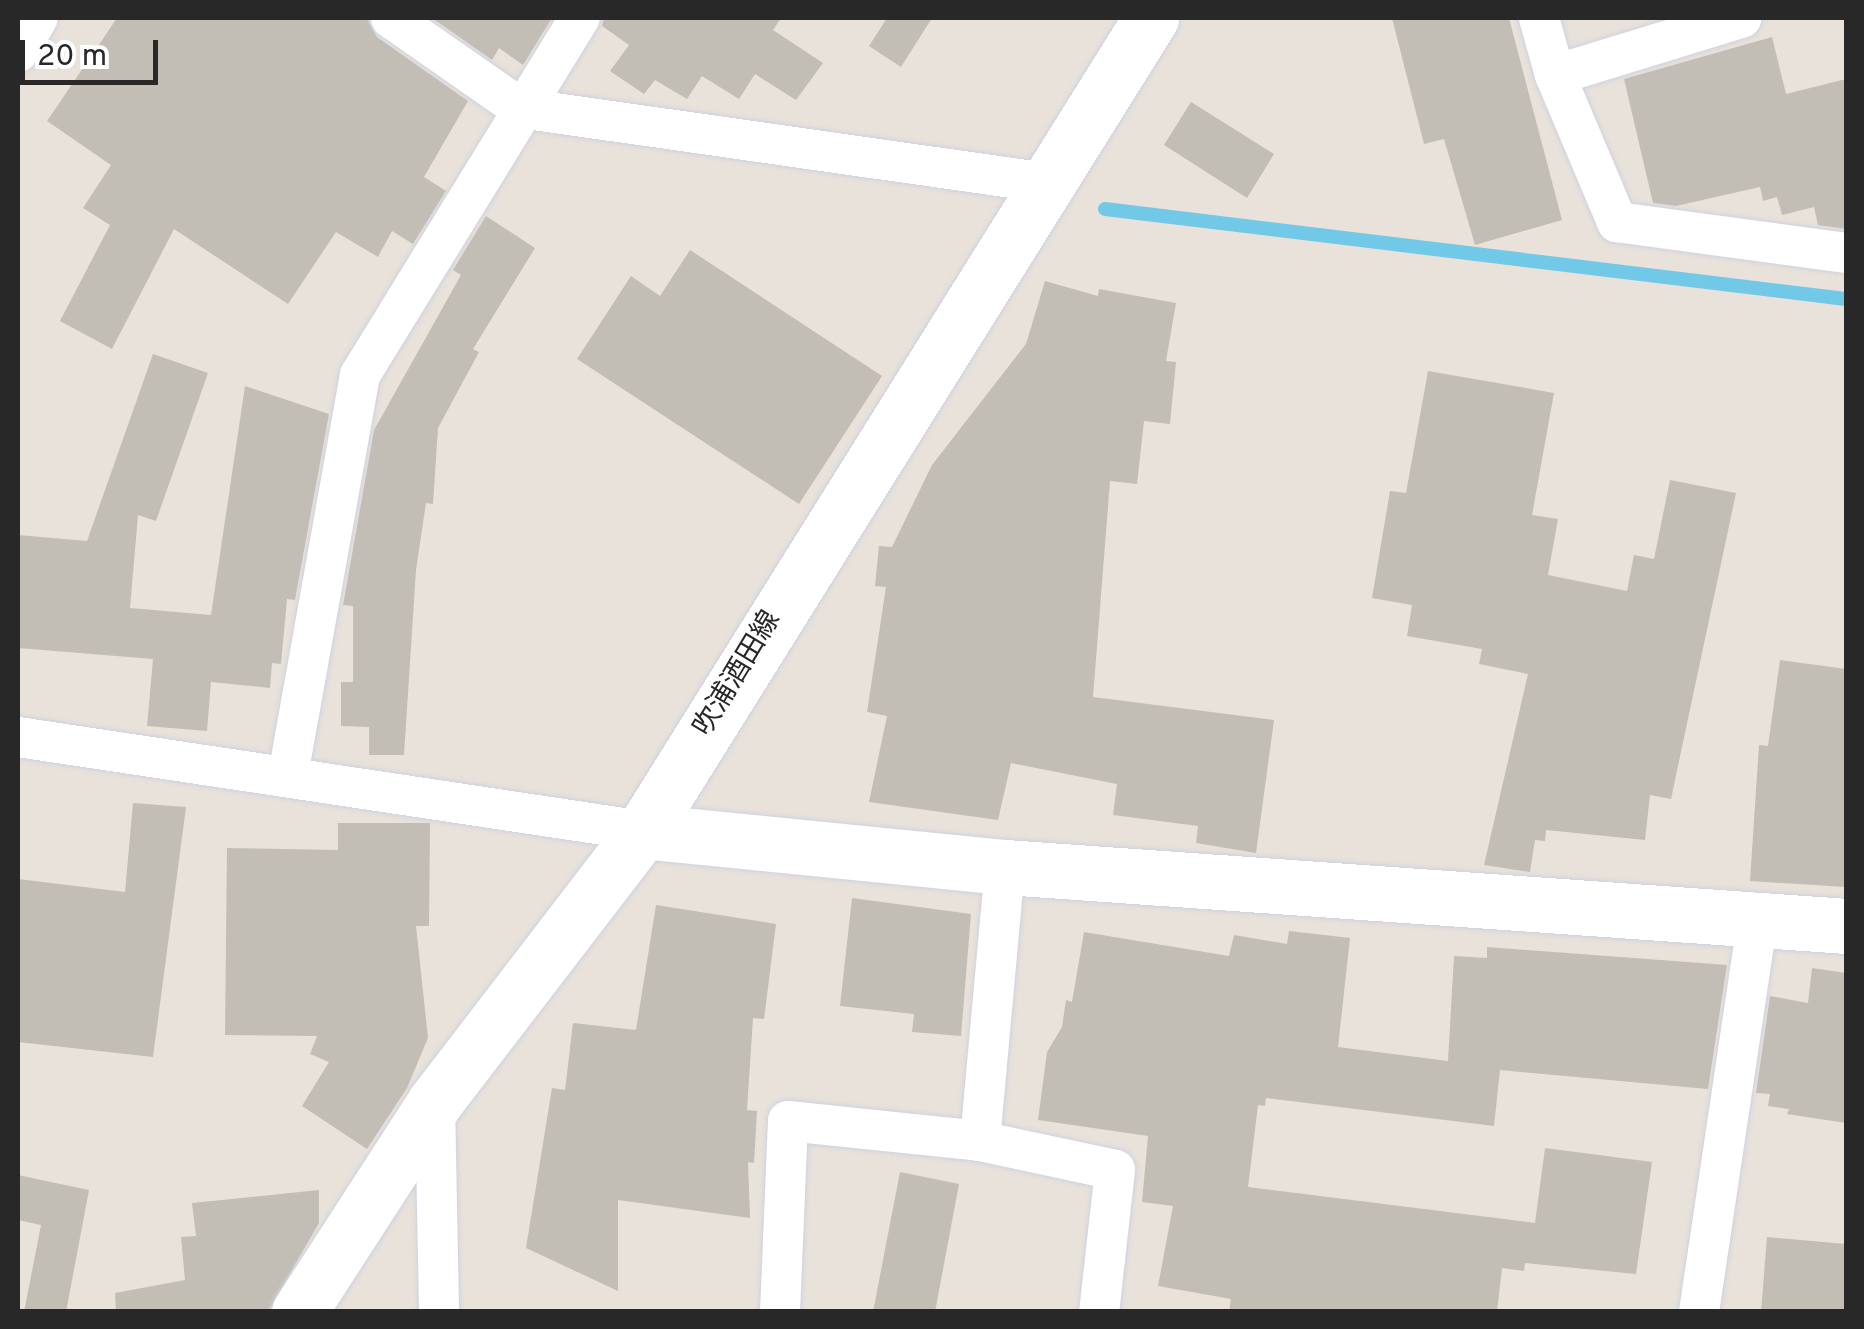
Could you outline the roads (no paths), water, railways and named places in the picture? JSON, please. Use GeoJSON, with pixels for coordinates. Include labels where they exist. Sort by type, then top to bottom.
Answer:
{"type":"FeatureCollection","features":[{"type":"Feature","properties":{"kind":"main road","name":"吹浦酒田線"},"geometry":{"type":"LineString","coordinates":[[299,1312],[435,1102],[643,831],[1151,18]]}},
{"type":"Feature","properties":{"kind":"main road"},"geometry":{"type":"LineString","coordinates":[[643,831],[1005,867],[1756,924],[1846,926]]}},
{"type":"Feature","properties":{"kind":"street"},"geometry":{"type":"LineString","coordinates":[[18,52],[38,18]]}},
{"type":"Feature","properties":{"kind":"street"},"geometry":{"type":"LineString","coordinates":[[391,18],[520,108],[1046,183]]}},
{"type":"Feature","properties":{"kind":"street"},"geometry":{"type":"LineString","coordinates":[[288,775],[360,376],[520,108],[580,18]]}},
{"type":"Feature","properties":{"kind":"street"},"geometry":{"type":"LineString","coordinates":[[1539,18],[1555,75],[1617,222],[1846,253]]}},
{"type":"Feature","properties":{"kind":"street"},"geometry":{"type":"LineString","coordinates":[[1555,75],[1741,18]]}},
{"type":"Feature","properties":{"kind":"street"},"geometry":{"type":"LineString","coordinates":[[18,737],[643,831]]}},
{"type":"Feature","properties":{"kind":"street"},"geometry":{"type":"LineString","coordinates":[[980,1141],[1005,867]]}},
{"type":"Feature","properties":{"kind":"street"},"geometry":{"type":"LineString","coordinates":[[1699,1312],[1756,924]]}},
{"type":"Feature","properties":{"kind":"street"},"geometry":{"type":"LineString","coordinates":[[435,1102],[438,1312]]}},
{"type":"Feature","properties":{"kind":"street"},"geometry":{"type":"LineString","coordinates":[[780,1312],[788,1122],[980,1141],[1115,1170],[1098,1312]]}},
{"type":"Feature","properties":{"kind":"waterway"},"geometry":{"type":"LineString","coordinates":[[1105,209],[1846,299]]}}]}
